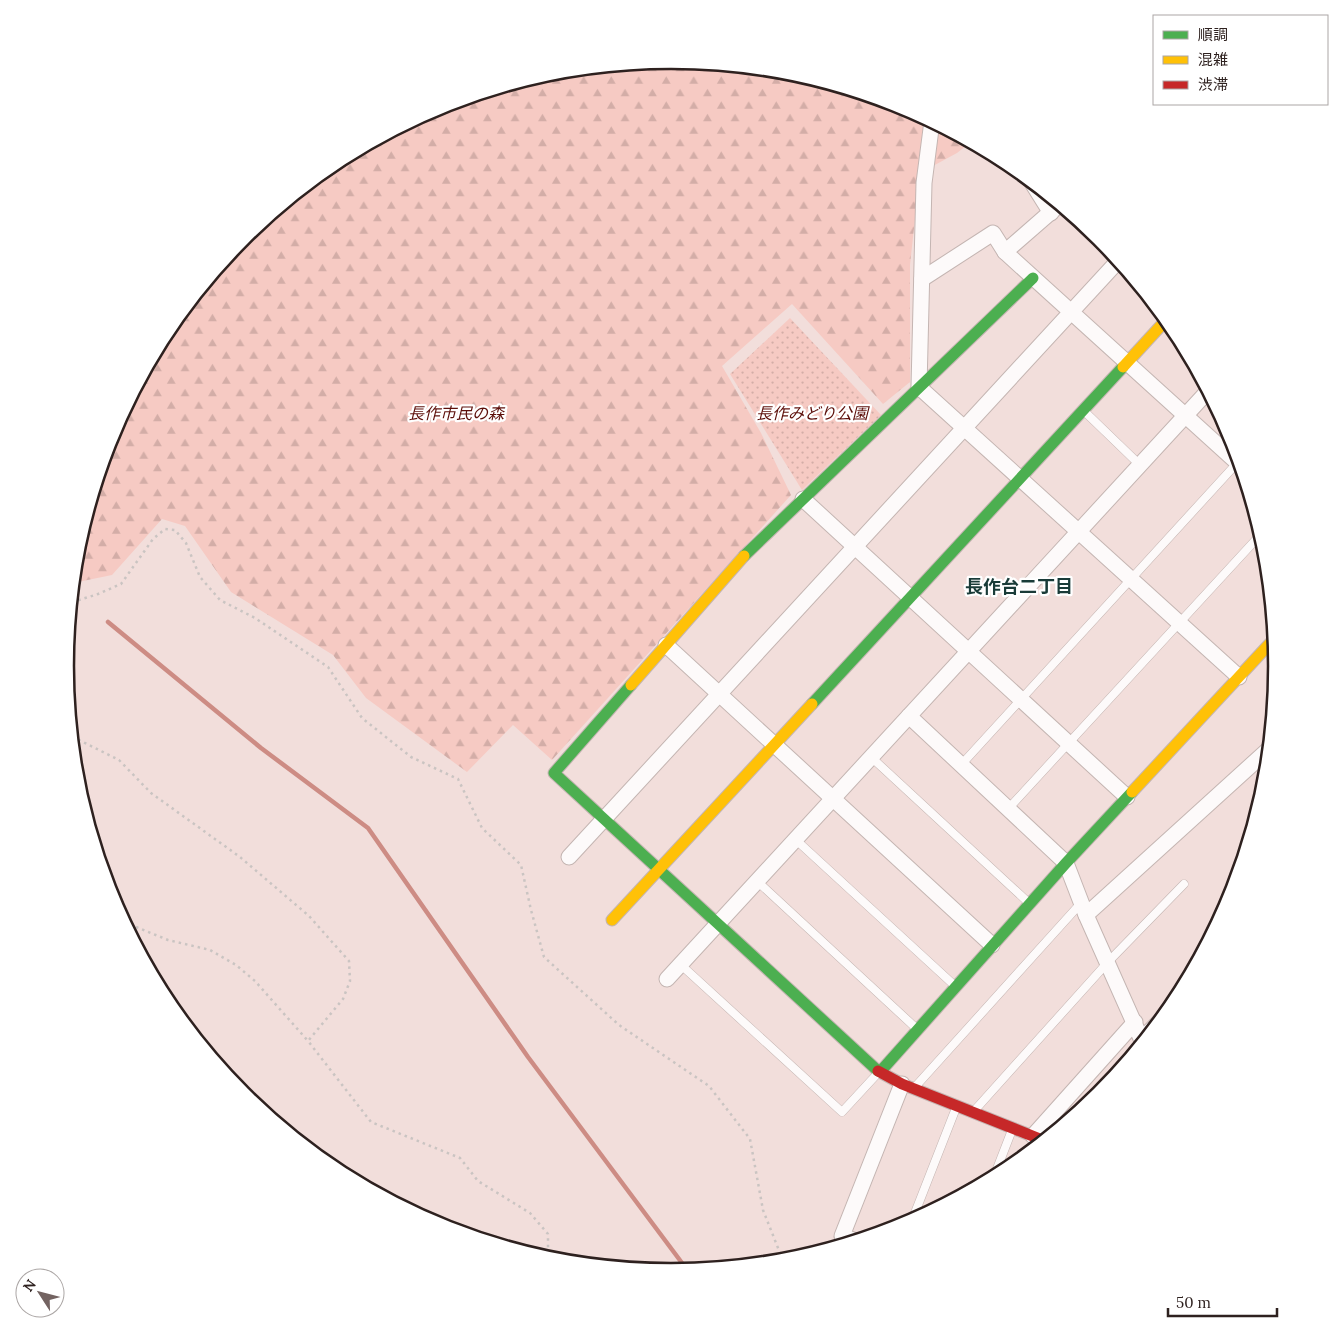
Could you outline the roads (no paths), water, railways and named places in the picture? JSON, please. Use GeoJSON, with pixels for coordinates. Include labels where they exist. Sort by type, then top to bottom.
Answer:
{"type":"FeatureCollection","features":[{"type":"Feature","properties":{"kind":"street"},"geometry":{"type":"LineString","coordinates":[[931,128],[924,183],[919,387],[1238,677]]}},
{"type":"Feature","properties":{"kind":"street"},"geometry":{"type":"LineString","coordinates":[[1005,252],[1055,209]]}},
{"type":"Feature","properties":{"kind":"street"},"geometry":{"type":"LineString","coordinates":[[922,279],[993,233],[1005,252],[1230,454]]}},
{"type":"Feature","properties":{"kind":"street"},"geometry":{"type":"LineString","coordinates":[[569,857],[1114,265]]}},
{"type":"Feature","properties":{"kind":"street"},"geometry":{"type":"LineString","coordinates":[[1034,278],[748,552],[554,772],[880,1072],[908,1086],[1039,1138]]}},
{"type":"Feature","properties":{"kind":"street"},"geometry":{"type":"LineString","coordinates":[[612,920],[1162,324]]}},
{"type":"Feature","properties":{"kind":"street"},"geometry":{"type":"LineString","coordinates":[[666,979],[1204,395]]}},
{"type":"Feature","properties":{"kind":"street"},"geometry":{"type":"LineString","coordinates":[[803,499],[1127,797]]}},
{"type":"Feature","properties":{"kind":"street"},"geometry":{"type":"LineString","coordinates":[[666,645],[992,945]]}},
{"type":"Feature","properties":{"kind":"street"},"geometry":{"type":"LineString","coordinates":[[880,1072],[1066,863],[1268,645]]}},
{"type":"Feature","properties":{"kind":"street"},"geometry":{"type":"LineString","coordinates":[[909,716],[1066,863],[1084,909],[1140,1037]]}},
{"type":"Feature","properties":{"kind":"street"},"geometry":{"type":"LineString","coordinates":[[1084,909],[1263,754]]}},
{"type":"Feature","properties":{"kind":"street"},"geometry":{"type":"LineString","coordinates":[[1040,1137],[1135,1022]]}},
{"type":"Feature","properties":{"kind":"street"},"geometry":{"type":"LineString","coordinates":[[847,1238],[842,1236],[908,1086]]}},
{"type":"Feature","properties":{"kind":"lane"},"geometry":{"type":"LineString","coordinates":[[1083,410],[1140,465]]}},
{"type":"Feature","properties":{"kind":"lane"},"geometry":{"type":"LineString","coordinates":[[961,765],[1236,468]]}},
{"type":"Feature","properties":{"kind":"lane"},"geometry":{"type":"LineString","coordinates":[[1008,809],[1256,540]]}},
{"type":"Feature","properties":{"kind":"lane"},"geometry":{"type":"LineString","coordinates":[[871,757],[1030,904]]}},
{"type":"Feature","properties":{"kind":"lane"},"geometry":{"type":"LineString","coordinates":[[796,839],[956,987]]}},
{"type":"Feature","properties":{"kind":"lane"},"geometry":{"type":"LineString","coordinates":[[757,881],[917,1030]]}},
{"type":"Feature","properties":{"kind":"lane"},"geometry":{"type":"LineString","coordinates":[[973,1112],[1108,962],[1184,884]]}},
{"type":"Feature","properties":{"kind":"lane"},"geometry":{"type":"LineString","coordinates":[[908,1086],[1084,909]]}},
{"type":"Feature","properties":{"kind":"lane"},"geometry":{"type":"LineString","coordinates":[[680,964],[842,1112],[880,1072]]}},
{"type":"Feature","properties":{"kind":"lane"},"geometry":{"type":"LineString","coordinates":[[915,1212],[957,1106]]}},
{"type":"Feature","properties":{"kind":"lane"},"geometry":{"type":"LineString","coordinates":[[997,1168],[1013,1128]]}},
{"type":"Feature","properties":{"kind":"waterway"},"geometry":{"type":"LineString","coordinates":[[108,622],[261,748],[368,828],[528,1057],[683,1264]]}},
{"type":"Feature","properties":{"kind":"district","name":"長作台二丁目"},"geometry":{"type":"Point","coordinates":[1019,586]}},
{"type":"Feature","properties":{"kind":"park label","name":"長作市民の森"},"geometry":{"type":"Point","coordinates":[456,413]}},
{"type":"Feature","properties":{"kind":"park label","name":"長作みどり公園"},"geometry":{"type":"Point","coordinates":[812,413]}}]}
